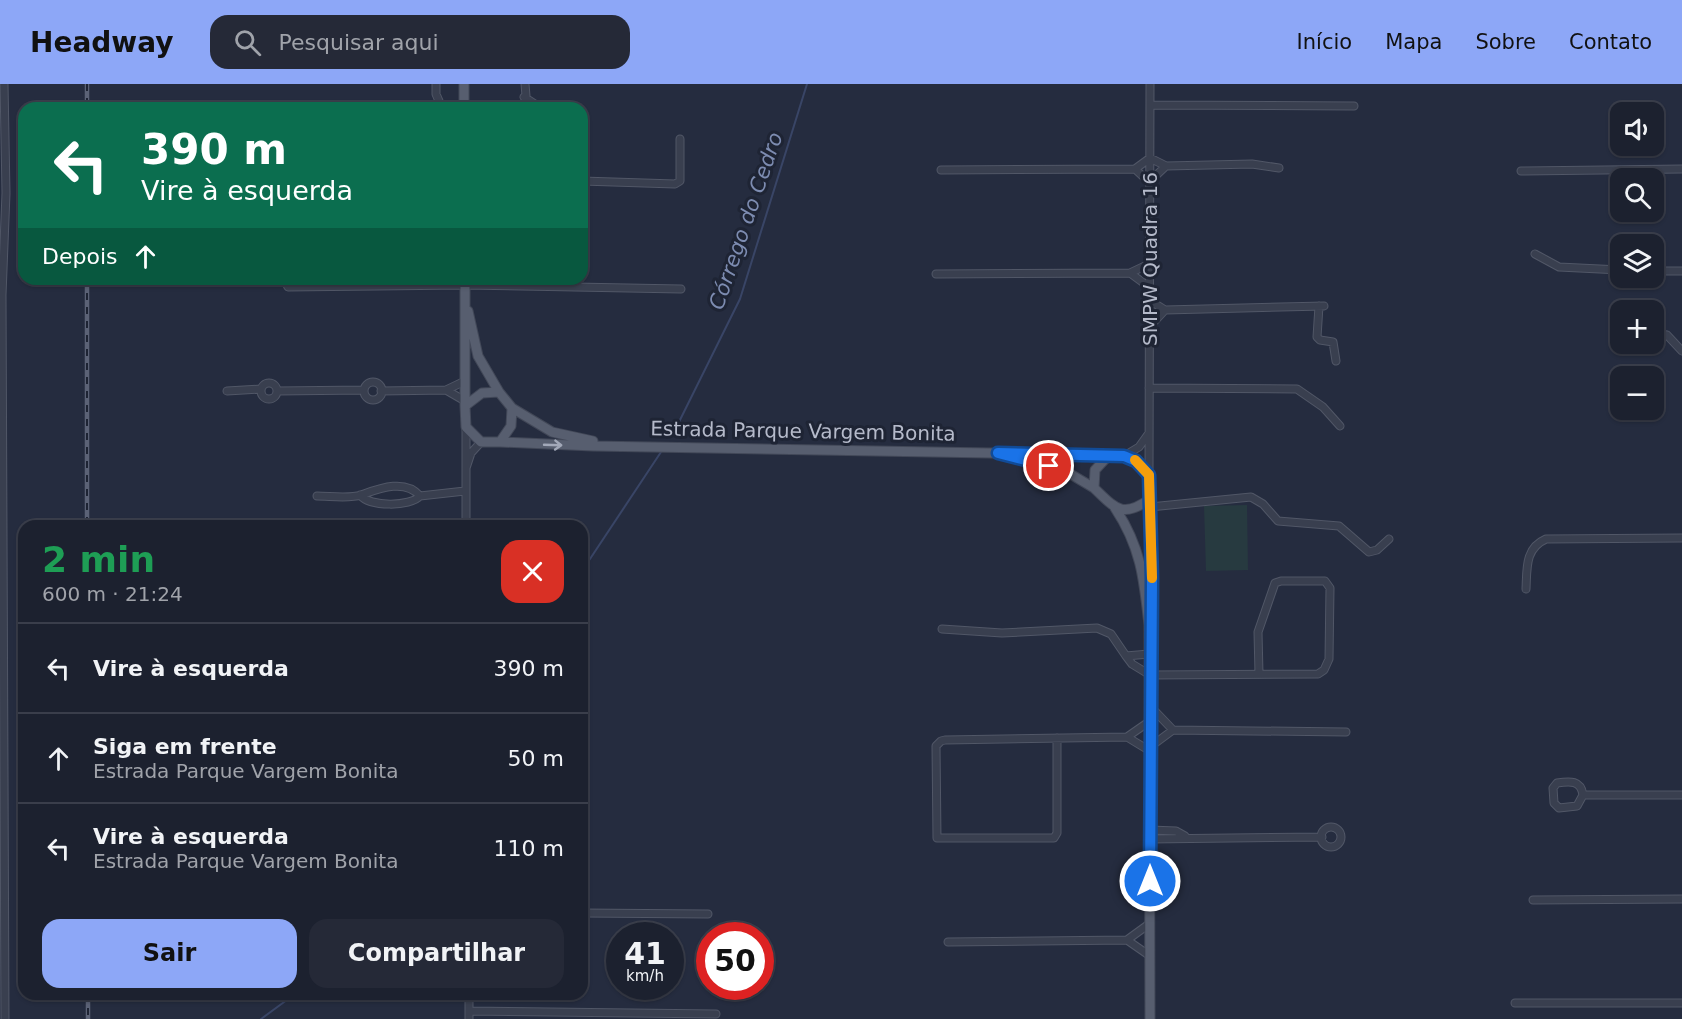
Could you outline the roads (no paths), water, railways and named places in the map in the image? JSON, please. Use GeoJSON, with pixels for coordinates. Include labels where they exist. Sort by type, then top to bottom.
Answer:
{"type":"FeatureCollection","features":[{"type":"Feature","properties":{"kind":"main road"},"geometry":{"type":"LineString","coordinates":[[464,84],[464,102]]}},
{"type":"Feature","properties":{"kind":"main road"},"geometry":{"type":"LineString","coordinates":[[466,285],[466,427],[482,442],[500,442],[509,431],[512,408],[498,392],[478,357],[468,316],[466,285]]}},
{"type":"Feature","properties":{"kind":"main road"},"geometry":{"type":"LineString","coordinates":[[465,404],[475,396],[498,392]]}},
{"type":"Feature","properties":{"kind":"main road","name":"Estrada Parque Vargem Bonita"},"geometry":{"type":"LineString","coordinates":[[512,408],[538,426],[552,432],[607,444]]}},
{"type":"Feature","properties":{"kind":"main road","name":"Estrada Parque Vargem Bonita"},"geometry":{"type":"LineString","coordinates":[[500,442],[593,446],[607,444],[1109,455]]}},
{"type":"Feature","properties":{"kind":"main road","name":"Estrada Parque Vargem Bonita"},"geometry":{"type":"LineString","coordinates":[[998,453],[1067,472],[1094,488]]}},
{"type":"Feature","properties":{"kind":"main road"},"geometry":{"type":"LineString","coordinates":[[1149,625],[1142,564],[1132,534],[1115,508],[1094,488],[1095,470],[1109,455],[1124,456],[1136,461],[1149,475],[1152,579],[1149,625],[1149,1019]]}},
{"type":"Feature","properties":{"kind":"main road"},"geometry":{"type":"LineString","coordinates":[[1115,508],[1123,510],[1150,503]]}},
{"type":"Feature","properties":{"kind":"street"},"geometry":{"type":"LineString","coordinates":[[4,84],[1,280],[4,1019]]}},
{"type":"Feature","properties":{"kind":"street"},"geometry":{"type":"LineString","coordinates":[[436,84],[436,94],[439,102]]}},
{"type":"Feature","properties":{"kind":"street"},"geometry":{"type":"LineString","coordinates":[[525,84],[526,102]]}},
{"type":"Feature","properties":{"kind":"street","name":"SMPW Quadra 16"},"geometry":{"type":"LineString","coordinates":[[1149,475],[1150,84]]}},
{"type":"Feature","properties":{"kind":"street"},"geometry":{"type":"LineString","coordinates":[[524,97],[532,102]]}},
{"type":"Feature","properties":{"kind":"street"},"geometry":{"type":"LineString","coordinates":[[1150,105],[1354,106]]}},
{"type":"Feature","properties":{"kind":"street"},"geometry":{"type":"LineString","coordinates":[[588,182],[675,184],[680,182],[680,139]]}},
{"type":"Feature","properties":{"kind":"street"},"geometry":{"type":"LineString","coordinates":[[941,170],[1135,169],[1150,158],[1166,166],[1252,164],[1279,168]]}},
{"type":"Feature","properties":{"kind":"street"},"geometry":{"type":"LineString","coordinates":[[1135,169],[1149,182],[1166,166]]}},
{"type":"Feature","properties":{"kind":"street"},"geometry":{"type":"LineString","coordinates":[[1521,171],[1682,169]]}},
{"type":"Feature","properties":{"kind":"street"},"geometry":{"type":"LineString","coordinates":[[1535,254],[1560,267],[1610,270]]}},
{"type":"Feature","properties":{"kind":"street"},"geometry":{"type":"LineString","coordinates":[[936,273],[1130,273],[1149,264]]}},
{"type":"Feature","properties":{"kind":"street"},"geometry":{"type":"LineString","coordinates":[[1664,271],[1682,271]]}},
{"type":"Feature","properties":{"kind":"street"},"geometry":{"type":"LineString","coordinates":[[1130,273],[1149,287]]}},
{"type":"Feature","properties":{"kind":"street"},"geometry":{"type":"LineString","coordinates":[[287,285],[288,287],[359,285]]}},
{"type":"Feature","properties":{"kind":"street"},"geometry":{"type":"LineString","coordinates":[[558,285],[681,289]]}},
{"type":"Feature","properties":{"kind":"street"},"geometry":{"type":"LineString","coordinates":[[1149,300],[1165,310],[1321,306],[1317,337],[1320,340],[1333,342],[1336,361]]}},
{"type":"Feature","properties":{"kind":"street"},"geometry":{"type":"LineString","coordinates":[[1150,326],[1165,310]]}},
{"type":"Feature","properties":{"kind":"street"},"geometry":{"type":"LineString","coordinates":[[1664,335],[1682,351]]}},
{"type":"Feature","properties":{"kind":"street"},"geometry":{"type":"LineString","coordinates":[[381,391],[446,390],[465,381]]}},
{"type":"Feature","properties":{"kind":"street"},"geometry":{"type":"LineString","coordinates":[[227,391],[261,389],[268,382],[276,386],[277,391],[270,399],[264,398],[261,389]]}},
{"type":"Feature","properties":{"kind":"street"},"geometry":{"type":"LineString","coordinates":[[373,382],[380,386],[381,391],[378,398],[372,399],[366,396],[364,390],[366,385],[373,382]]}},
{"type":"Feature","properties":{"kind":"street"},"geometry":{"type":"LineString","coordinates":[[1149,388],[1297,389],[1323,407],[1340,426]]}},
{"type":"Feature","properties":{"kind":"street"},"geometry":{"type":"LineString","coordinates":[[277,391],[364,390]]}},
{"type":"Feature","properties":{"kind":"street"},"geometry":{"type":"LineString","coordinates":[[446,390],[465,404]]}},
{"type":"Feature","properties":{"kind":"street"},"geometry":{"type":"LineString","coordinates":[[465,520],[466,427]]}},
{"type":"Feature","properties":{"kind":"street"},"geometry":{"type":"LineString","coordinates":[[1124,456],[1138,447],[1149,433]]}},
{"type":"Feature","properties":{"kind":"street"},"geometry":{"type":"LineString","coordinates":[[465,470],[471,453],[482,442]]}},
{"type":"Feature","properties":{"kind":"street"},"geometry":{"type":"LineString","coordinates":[[317,496],[360,495],[370,490],[396,487],[412,489],[420,496]]}},
{"type":"Feature","properties":{"kind":"street"},"geometry":{"type":"LineString","coordinates":[[360,495],[368,501],[384,503],[413,501],[420,496],[465,491]]}},
{"type":"Feature","properties":{"kind":"street"},"geometry":{"type":"LineString","coordinates":[[1150,503],[1251,497],[1259,501],[1278,521],[1339,526],[1369,552],[1377,550],[1389,539]]}},
{"type":"Feature","properties":{"kind":"street"},"geometry":{"type":"LineString","coordinates":[[1526,589],[1529,553],[1533,546],[1546,539],[1682,538]]}},
{"type":"Feature","properties":{"kind":"street"},"geometry":{"type":"LineString","coordinates":[[942,628],[1002,633],[1097,628],[1111,634],[1132,664],[1150,675],[1318,674],[1326,667],[1329,660],[1330,588],[1325,581],[1281,581],[1275,584],[1258,630],[1259,674]]}},
{"type":"Feature","properties":{"kind":"street"},"geometry":{"type":"LineString","coordinates":[[1126,656],[1149,654]]}},
{"type":"Feature","properties":{"kind":"street"},"geometry":{"type":"LineString","coordinates":[[1150,706],[1173,730]]}},
{"type":"Feature","properties":{"kind":"street"},"geometry":{"type":"LineString","coordinates":[[1127,737],[1150,721]]}},
{"type":"Feature","properties":{"kind":"street"},"geometry":{"type":"LineString","coordinates":[[1057,738],[1057,833],[1054,838],[938,838],[936,746],[939,742],[1057,738],[1127,737],[1150,749],[1173,730],[1346,732]]}},
{"type":"Feature","properties":{"kind":"street"},"geometry":{"type":"LineString","coordinates":[[1557,783],[1576,783],[1581,786],[1583,795],[1577,806],[1559,808],[1554,803],[1553,788],[1557,783]]}},
{"type":"Feature","properties":{"kind":"street"},"geometry":{"type":"LineString","coordinates":[[1583,795],[1682,795]]}},
{"type":"Feature","properties":{"kind":"street"},"geometry":{"type":"LineString","coordinates":[[1150,834],[1175,839],[1185,836],[1322,837]]}},
{"type":"Feature","properties":{"kind":"street"},"geometry":{"type":"LineString","coordinates":[[1533,900],[1682,899]]}},
{"type":"Feature","properties":{"kind":"street"},"geometry":{"type":"LineString","coordinates":[[588,913],[708,914]]}},
{"type":"Feature","properties":{"kind":"street"},"geometry":{"type":"LineString","coordinates":[[948,942],[1127,940],[1149,924]]}},
{"type":"Feature","properties":{"kind":"street"},"geometry":{"type":"LineString","coordinates":[[1127,940],[1150,956]]}},
{"type":"Feature","properties":{"kind":"street"},"geometry":{"type":"LineString","coordinates":[[1515,1003],[1682,1003]]}},
{"type":"Feature","properties":{"kind":"street"},"geometry":{"type":"LineString","coordinates":[[469,1015],[716,1014]]}},
{"type":"Feature","properties":{"kind":"waterway","name":"Córrego do Cedro"},"geometry":{"type":"LineString","coordinates":[[673,434],[740,299],[807,84]]}},
{"type":"Feature","properties":{"kind":"waterway"},"geometry":{"type":"LineString","coordinates":[[588,562],[661,452]]}},
{"type":"Feature","properties":{"kind":"waterway"},"geometry":{"type":"LineString","coordinates":[[261,1019],[287,1000]]}},
{"type":"Feature","properties":{"kind":"railway"},"geometry":{"type":"LineString","coordinates":[[87,84],[87,102]]}},
{"type":"Feature","properties":{"kind":"railway"},"geometry":{"type":"LineString","coordinates":[[87,285],[87,520]]}},
{"type":"Feature","properties":{"kind":"railway"},"geometry":{"type":"LineString","coordinates":[[88,1000],[88,1019]]}}]}
